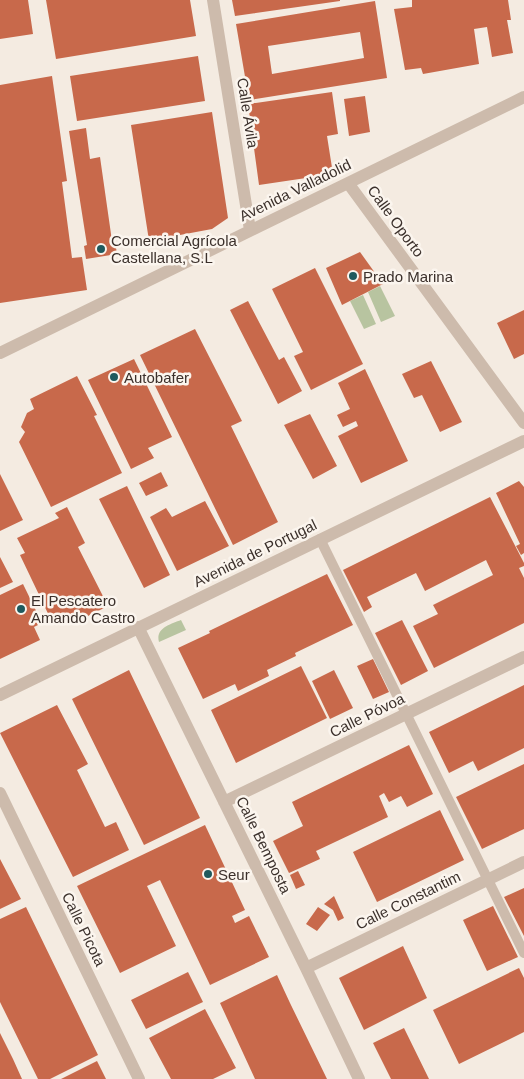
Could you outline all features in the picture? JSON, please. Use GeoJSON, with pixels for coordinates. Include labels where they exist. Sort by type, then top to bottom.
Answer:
{"type":"FeatureCollection","features":[{"type":"Feature","properties":{"kind":"street","name":"Calle Ávila"},"geometry":{"type":"LineString","coordinates":[[213,0],[250,230]]}},
{"type":"Feature","properties":{"kind":"street","name":"Avenida Valladolid"},"geometry":{"type":"LineString","coordinates":[[0,352],[524,97]]}},
{"type":"Feature","properties":{"kind":"street","name":"Calle Oporto"},"geometry":{"type":"LineString","coordinates":[[348,183],[524,423]]}},
{"type":"Feature","properties":{"kind":"street","name":"Avenida de Portugal"},"geometry":{"type":"LineString","coordinates":[[0,694],[524,441]]}},
{"type":"Feature","properties":{"kind":"street"},"geometry":{"type":"LineString","coordinates":[[320,539],[524,952]]}},
{"type":"Feature","properties":{"kind":"street","name":"Calle Bemposta"},"geometry":{"type":"LineString","coordinates":[[138,627],[359,1079]]}},
{"type":"Feature","properties":{"kind":"street","name":"Calle Póvoa"},"geometry":{"type":"LineString","coordinates":[[224,802],[524,657]]}},
{"type":"Feature","properties":{"kind":"street","name":"Calle Picota"},"geometry":{"type":"LineString","coordinates":[[0,792],[139,1079]]}},
{"type":"Feature","properties":{"kind":"street","name":"Calle Constantim"},"geometry":{"type":"LineString","coordinates":[[306,968],[524,862]]}},
{"type":"Feature","properties":{"kind":"green space"},"geometry":{"type":"Polygon","coordinates":[[[380,286],[395,316],[381,322],[368,292],[380,286]]]}},
{"type":"Feature","properties":{"kind":"green space"},"geometry":{"type":"Polygon","coordinates":[[[363,295],[376,324],[364,329],[350,301],[363,295]]]}},
{"type":"Feature","properties":{"kind":"green space"},"geometry":{"type":"Polygon","coordinates":[[[181,620],[186,630],[159,642],[159,633],[165,627],[181,620]]]}},
{"type":"Feature","properties":{"kind":"building"},"geometry":{"type":"Polygon","coordinates":[[[0,0],[28,0],[33,34],[0,39],[0,0]]]}},
{"type":"Feature","properties":{"kind":"building"},"geometry":{"type":"Polygon","coordinates":[[[46,0],[190,0],[196,36],[56,59],[46,0]]]}},
{"type":"Feature","properties":{"kind":"building"},"geometry":{"type":"Polygon","coordinates":[[[232,0],[340,0],[340,1],[235,16],[232,0]]]}},
{"type":"Feature","properties":{"kind":"building"},"geometry":{"type":"Polygon","coordinates":[[[412,0],[508,0],[511,20],[507,20],[513,53],[492,57],[487,27],[474,29],[479,64],[423,74],[421,68],[405,70],[394,9],[412,7],[412,0]]]}},
{"type":"Feature","properties":{"kind":"building"},"geometry":{"type":"Polygon","coordinates":[[[375,1],[387,78],[249,100],[236,24],[375,1]],[[360,32],[268,46],[272,74],[364,58],[360,32]]]}},
{"type":"Feature","properties":{"kind":"building"},"geometry":{"type":"Polygon","coordinates":[[[198,56],[205,101],[77,121],[70,76],[198,56]]]}},
{"type":"Feature","properties":{"kind":"building"},"geometry":{"type":"Polygon","coordinates":[[[52,76],[67,181],[62,182],[72,258],[82,257],[87,290],[0,303],[0,85],[52,76]]]}},
{"type":"Feature","properties":{"kind":"building"},"geometry":{"type":"Polygon","coordinates":[[[332,92],[338,134],[327,136],[333,174],[259,185],[248,104],[332,92]]]}},
{"type":"Feature","properties":{"kind":"building"},"geometry":{"type":"Polygon","coordinates":[[[365,96],[370,132],[349,136],[344,99],[365,96]]]}},
{"type":"Feature","properties":{"kind":"building"},"geometry":{"type":"Polygon","coordinates":[[[212,112],[228,218],[212,229],[164,238],[165,245],[150,247],[131,125],[212,112]]]}},
{"type":"Feature","properties":{"kind":"building"},"geometry":{"type":"Polygon","coordinates":[[[86,128],[90,159],[100,157],[112,241],[115,241],[117,254],[86,259],[84,246],[87,245],[69,131],[86,128]]]}},
{"type":"Feature","properties":{"kind":"building","name":"Prado Marina"},"geometry":{"type":"Polygon","coordinates":[[[360,252],[383,284],[342,305],[326,268],[360,252]]]}},
{"type":"Feature","properties":{"kind":"building"},"geometry":{"type":"Polygon","coordinates":[[[315,268],[363,364],[311,390],[294,356],[303,352],[272,289],[315,268]]]}},
{"type":"Feature","properties":{"kind":"building"},"geometry":{"type":"Polygon","coordinates":[[[248,301],[279,360],[284,357],[302,391],[278,404],[230,310],[248,301]]]}},
{"type":"Feature","properties":{"kind":"building"},"geometry":{"type":"Polygon","coordinates":[[[524,310],[524,354],[514,359],[497,323],[524,310]]]}},
{"type":"Feature","properties":{"kind":"building"},"geometry":{"type":"Polygon","coordinates":[[[195,329],[242,421],[231,426],[278,522],[233,545],[140,355],[195,329]]]}},
{"type":"Feature","properties":{"kind":"building"},"geometry":{"type":"Polygon","coordinates":[[[134,359],[172,437],[148,448],[154,458],[131,469],[88,380],[134,359]]]}},
{"type":"Feature","properties":{"kind":"building"},"geometry":{"type":"Polygon","coordinates":[[[431,361],[462,422],[440,432],[422,395],[414,398],[402,374],[431,361]]]}},
{"type":"Feature","properties":{"kind":"building"},"geometry":{"type":"Polygon","coordinates":[[[365,369],[408,461],[361,483],[338,436],[358,426],[356,421],[343,427],[337,415],[350,409],[338,383],[365,369]]]}},
{"type":"Feature","properties":{"kind":"building"},"geometry":{"type":"Polygon","coordinates":[[[77,376],[97,415],[94,416],[122,473],[51,507],[19,442],[25,432],[21,427],[27,413],[34,409],[30,399],[77,376]]]}},
{"type":"Feature","properties":{"kind":"building"},"geometry":{"type":"Polygon","coordinates":[[[310,414],[337,466],[313,479],[284,425],[310,414]]]}},
{"type":"Feature","properties":{"kind":"building"},"geometry":{"type":"Polygon","coordinates":[[[161,472],[168,486],[146,496],[139,483],[161,472]]]}},
{"type":"Feature","properties":{"kind":"building"},"geometry":{"type":"Polygon","coordinates":[[[0,474],[23,520],[0,531],[0,474]]]}},
{"type":"Feature","properties":{"kind":"building"},"geometry":{"type":"Polygon","coordinates":[[[519,481],[524,487],[524,553],[521,555],[516,546],[520,544],[496,493],[519,481]]]}},
{"type":"Feature","properties":{"kind":"building"},"geometry":{"type":"Polygon","coordinates":[[[127,486],[170,575],[144,588],[99,499],[127,486]]]}},
{"type":"Feature","properties":{"kind":"building"},"geometry":{"type":"Polygon","coordinates":[[[490,497],[524,563],[524,566],[519,568],[524,578],[524,623],[434,668],[413,626],[438,614],[433,605],[493,575],[486,560],[425,591],[416,573],[367,597],[372,607],[364,612],[343,570],[490,497]]]}},
{"type":"Feature","properties":{"kind":"building"},"geometry":{"type":"Polygon","coordinates":[[[205,501],[229,546],[177,571],[150,517],[166,508],[172,517],[205,501]]]}},
{"type":"Feature","properties":{"kind":"building"},"geometry":{"type":"Polygon","coordinates":[[[67,507],[85,543],[78,547],[108,606],[70,625],[66,617],[53,624],[20,555],[25,553],[17,538],[59,518],[55,513],[67,507]]]}},
{"type":"Feature","properties":{"kind":"building"},"geometry":{"type":"Polygon","coordinates":[[[0,557],[13,582],[0,588],[0,557]]]}},
{"type":"Feature","properties":{"kind":"building"},"geometry":{"type":"Polygon","coordinates":[[[327,574],[353,625],[295,653],[296,656],[267,670],[269,676],[238,691],[235,684],[203,699],[178,648],[327,574]]]}},
{"type":"Feature","properties":{"kind":"building","name":"El Pescatero Amando Castro"},"geometry":{"type":"Polygon","coordinates":[[[23,584],[42,623],[34,627],[40,640],[0,659],[0,595],[23,584]]]}},
{"type":"Feature","properties":{"kind":"building"},"geometry":{"type":"Polygon","coordinates":[[[402,620],[428,671],[401,685],[375,633],[402,620]]]}},
{"type":"Feature","properties":{"kind":"building"},"geometry":{"type":"Polygon","coordinates":[[[373,659],[389,692],[373,699],[357,666],[373,659]]]}},
{"type":"Feature","properties":{"kind":"building"},"geometry":{"type":"Polygon","coordinates":[[[301,666],[327,718],[236,763],[211,710],[301,666]]]}},
{"type":"Feature","properties":{"kind":"building"},"geometry":{"type":"Polygon","coordinates":[[[129,670],[200,818],[144,845],[72,699],[129,670]]]}},
{"type":"Feature","properties":{"kind":"building"},"geometry":{"type":"Polygon","coordinates":[[[334,670],[353,708],[330,719],[312,681],[334,670]]]}},
{"type":"Feature","properties":{"kind":"building"},"geometry":{"type":"Polygon","coordinates":[[[524,685],[524,748],[478,771],[473,761],[449,773],[429,732],[524,685]]]}},
{"type":"Feature","properties":{"kind":"building"},"geometry":{"type":"Polygon","coordinates":[[[57,705],[88,764],[77,770],[105,827],[116,822],[129,850],[73,877],[0,733],[57,705]]]}},
{"type":"Feature","properties":{"kind":"building"},"geometry":{"type":"Polygon","coordinates":[[[409,745],[433,794],[407,807],[401,796],[389,802],[384,793],[379,796],[388,817],[316,851],[320,859],[289,873],[273,841],[303,826],[292,802],[409,745]]]}},
{"type":"Feature","properties":{"kind":"building"},"geometry":{"type":"Polygon","coordinates":[[[524,764],[524,829],[482,849],[456,797],[524,764]]]}},
{"type":"Feature","properties":{"kind":"building"},"geometry":{"type":"Polygon","coordinates":[[[440,810],[464,860],[377,902],[353,852],[440,810]]]}},
{"type":"Feature","properties":{"kind":"building"},"geometry":{"type":"Polygon","coordinates":[[[205,825],[245,910],[232,916],[235,923],[249,916],[269,957],[210,985],[160,880],[147,886],[176,946],[120,973],[77,886],[205,825]]]}},
{"type":"Feature","properties":{"kind":"building"},"geometry":{"type":"Polygon","coordinates":[[[0,859],[21,899],[0,909],[0,859]]]}},
{"type":"Feature","properties":{"kind":"building"},"geometry":{"type":"Polygon","coordinates":[[[298,871],[305,885],[296,889],[290,875],[298,871]]]}},
{"type":"Feature","properties":{"kind":"building"},"geometry":{"type":"Polygon","coordinates":[[[524,888],[524,936],[504,897],[524,888]]]}},
{"type":"Feature","properties":{"kind":"building"},"geometry":{"type":"Polygon","coordinates":[[[334,896],[344,918],[338,921],[333,910],[324,904],[334,896]]]}},
{"type":"Feature","properties":{"kind":"building"},"geometry":{"type":"Polygon","coordinates":[[[493,906],[518,957],[487,971],[463,920],[493,906]]]}},
{"type":"Feature","properties":{"kind":"building"},"geometry":{"type":"Polygon","coordinates":[[[26,907],[98,1055],[50,1079],[38,1079],[0,1002],[0,919],[26,907]]]}},
{"type":"Feature","properties":{"kind":"building"},"geometry":{"type":"Polygon","coordinates":[[[318,907],[330,915],[317,931],[306,924],[318,907]]]}},
{"type":"Feature","properties":{"kind":"building"},"geometry":{"type":"Polygon","coordinates":[[[403,946],[427,998],[364,1030],[339,978],[403,946]]]}},
{"type":"Feature","properties":{"kind":"building"},"geometry":{"type":"Polygon","coordinates":[[[519,968],[524,978],[524,1032],[459,1064],[433,1010],[519,968]]]}},
{"type":"Feature","properties":{"kind":"building"},"geometry":{"type":"Polygon","coordinates":[[[188,972],[203,1002],[146,1029],[131,1000],[188,972]]]}},
{"type":"Feature","properties":{"kind":"building"},"geometry":{"type":"Polygon","coordinates":[[[277,975],[327,1079],[255,1079],[220,1003],[277,975]]]}},
{"type":"Feature","properties":{"kind":"building"},"geometry":{"type":"Polygon","coordinates":[[[205,1009],[236,1068],[213,1079],[171,1079],[149,1038],[205,1009]]]}},
{"type":"Feature","properties":{"kind":"building"},"geometry":{"type":"Polygon","coordinates":[[[404,1028],[429,1079],[391,1079],[373,1043],[404,1028]]]}},
{"type":"Feature","properties":{"kind":"building"},"geometry":{"type":"Polygon","coordinates":[[[0,1033],[13,1059],[22,1079],[0,1079],[0,1033]]]}},
{"type":"Feature","properties":{"kind":"building"},"geometry":{"type":"Polygon","coordinates":[[[97,1061],[106,1079],[61,1079],[97,1061]]]}},
{"type":"Feature","properties":{"kind":"place","name":"Comercial Agrícola Castellana, S.L"},"geometry":{"type":"Point","coordinates":[101,249]}},
{"type":"Feature","properties":{"kind":"place","name":"Prado Marina"},"geometry":{"type":"Point","coordinates":[353,276]}},
{"type":"Feature","properties":{"kind":"place","name":"Autobafer"},"geometry":{"type":"Point","coordinates":[114,377]}},
{"type":"Feature","properties":{"kind":"place","name":"El Pescatero Amando Castro"},"geometry":{"type":"Point","coordinates":[21,609]}},
{"type":"Feature","properties":{"kind":"place","name":"Seur"},"geometry":{"type":"Point","coordinates":[208,874]}}]}
